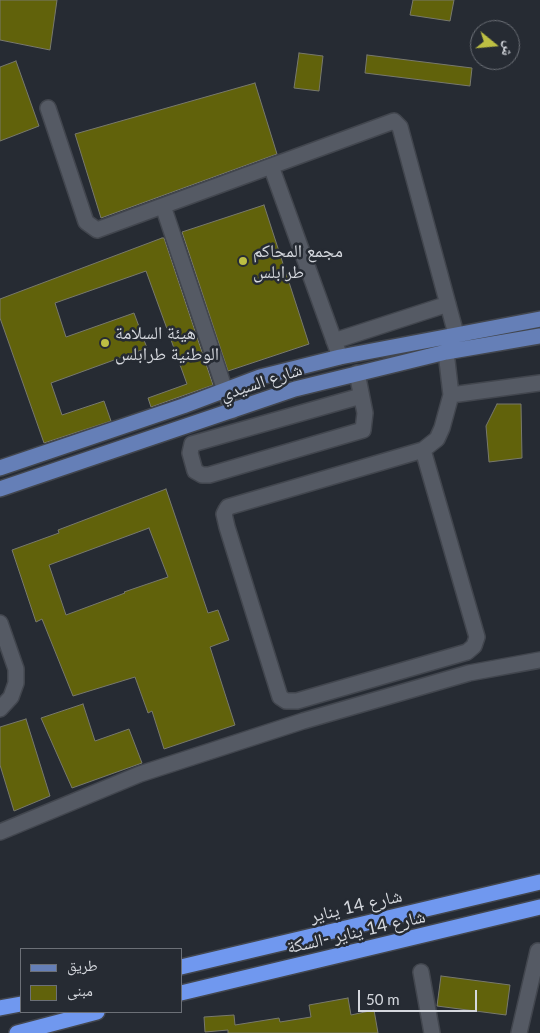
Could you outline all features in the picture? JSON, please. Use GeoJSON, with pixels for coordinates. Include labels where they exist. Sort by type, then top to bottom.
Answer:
{"type":"FeatureCollection","features":[{"type":"Feature","properties":{"kind":"highway","name":"شارع 14 يناير"},"geometry":{"type":"LineString","coordinates":[[182,967],[540,882]]}},
{"type":"Feature","properties":{"kind":"highway","name":"شارع 14 يناير -السكة"},"geometry":{"type":"LineString","coordinates":[[182,993],[540,907]]}},
{"type":"Feature","properties":{"kind":"highway"},"geometry":{"type":"LineString","coordinates":[[0,1008],[20,1004]]}},
{"type":"Feature","properties":{"kind":"highway"},"geometry":{"type":"LineString","coordinates":[[22,1033],[93,1013]]}},
{"type":"Feature","properties":{"kind":"main road","name":"شارع السيدي"},"geometry":{"type":"LineString","coordinates":[[0,468],[260,377],[340,357],[540,319]]}},
{"type":"Feature","properties":{"kind":"main road","name":"شارع السيدي"},"geometry":{"type":"LineString","coordinates":[[0,489],[138,444],[295,389],[446,352],[540,336]]}},
{"type":"Feature","properties":{"kind":"main road"},"geometry":{"type":"LineString","coordinates":[[128,424],[138,444]]}},
{"type":"Feature","properties":{"kind":"lane"},"geometry":{"type":"LineString","coordinates":[[48,108],[86,222],[97,230],[394,121],[400,127],[456,334],[446,352],[451,394],[442,428],[437,439],[423,450],[228,507],[226,510],[224,514],[280,697],[286,701],[297,701],[467,652],[474,646],[477,637],[423,450]]}},
{"type":"Feature","properties":{"kind":"lane"},"geometry":{"type":"LineString","coordinates":[[271,166],[340,357]]}},
{"type":"Feature","properties":{"kind":"lane"},"geometry":{"type":"LineString","coordinates":[[163,206],[232,411]]}},
{"type":"Feature","properties":{"kind":"lane"},"geometry":{"type":"LineString","coordinates":[[334,341],[448,304]]}},
{"type":"Feature","properties":{"kind":"lane"},"geometry":{"type":"LineString","coordinates":[[356,373],[365,414],[363,430],[209,475],[202,476],[195,471],[190,454],[192,444],[361,396]]}},
{"type":"Feature","properties":{"kind":"lane"},"geometry":{"type":"LineString","coordinates":[[451,394],[540,383]]}},
{"type":"Feature","properties":{"kind":"lane"},"geometry":{"type":"LineString","coordinates":[[0,623],[16,669],[16,683],[11,697],[0,709]]}},
{"type":"Feature","properties":{"kind":"lane"},"geometry":{"type":"LineString","coordinates":[[0,832],[140,774],[294,724],[469,673],[540,660]]}},
{"type":"Feature","properties":{"kind":"lane"},"geometry":{"type":"LineString","coordinates":[[519,1033],[538,951]]}},
{"type":"Feature","properties":{"kind":"lane"},"geometry":{"type":"LineString","coordinates":[[421,972],[432,1033]]}},
{"type":"Feature","properties":{"kind":"building"},"geometry":{"type":"Polygon","coordinates":[[[0,0],[57,0],[50,50],[0,40],[0,0]]]}},
{"type":"Feature","properties":{"kind":"building"},"geometry":{"type":"Polygon","coordinates":[[[413,0],[454,0],[450,21],[410,15],[413,0]]]}},
{"type":"Feature","properties":{"kind":"building"},"geometry":{"type":"Polygon","coordinates":[[[299,53],[323,56],[319,91],[294,88],[299,53]]]}},
{"type":"Feature","properties":{"kind":"building"},"geometry":{"type":"Polygon","coordinates":[[[367,55],[470,68],[472,70],[470,86],[365,73],[367,55]]]}},
{"type":"Feature","properties":{"kind":"building"},"geometry":{"type":"Polygon","coordinates":[[[16,61],[39,126],[0,141],[0,67],[16,61]]]}},
{"type":"Feature","properties":{"kind":"building"},"geometry":{"type":"Polygon","coordinates":[[[255,83],[277,154],[101,218],[75,134],[255,83]]]}},
{"type":"Feature","properties":{"kind":"building"},"geometry":{"type":"Polygon","coordinates":[[[264,205],[309,344],[228,371],[182,232],[264,205]]]}},
{"type":"Feature","properties":{"kind":"building"},"geometry":{"type":"Polygon","coordinates":[[[164,238],[213,385],[151,407],[148,398],[187,384],[146,271],[55,303],[66,337],[134,313],[147,348],[51,383],[62,415],[104,401],[111,421],[44,443],[0,318],[0,299],[164,238]]]}},
{"type":"Feature","properties":{"kind":"building"},"geometry":{"type":"Polygon","coordinates":[[[497,404],[521,404],[522,458],[489,462],[486,426],[497,404]]]}},
{"type":"Feature","properties":{"kind":"building"},"geometry":{"type":"Polygon","coordinates":[[[166,489],[208,613],[218,610],[229,640],[210,647],[235,725],[164,749],[152,711],[148,713],[135,677],[73,696],[42,619],[36,622],[12,550],[59,533],[58,530],[166,489]],[[149,528],[49,565],[66,615],[168,577],[149,528]]]}},
{"type":"Feature","properties":{"kind":"building"},"geometry":{"type":"Polygon","coordinates":[[[83,704],[95,741],[129,729],[142,763],[72,788],[41,718],[83,704]]]}},
{"type":"Feature","properties":{"kind":"building"},"geometry":{"type":"Polygon","coordinates":[[[26,719],[50,796],[14,811],[0,765],[0,727],[26,719]]]}},
{"type":"Feature","properties":{"kind":"building"},"geometry":{"type":"Polygon","coordinates":[[[441,976],[510,985],[506,1015],[437,1006],[441,976]]]}},
{"type":"Feature","properties":{"kind":"building"},"geometry":{"type":"Polygon","coordinates":[[[348,998],[351,1015],[374,1010],[378,1033],[228,1033],[228,1030],[205,1032],[204,1017],[234,1015],[235,1025],[279,1018],[280,1022],[311,1017],[309,1005],[348,998]]]}},
{"type":"Feature","properties":{"kind":"place","name":"مجمع المحاكم طرابلس"},"geometry":{"type":"Point","coordinates":[243,261]}},
{"type":"Feature","properties":{"kind":"place","name":"هيئة السلامة الوطنية طرابلس"},"geometry":{"type":"Point","coordinates":[105,343]}}]}
